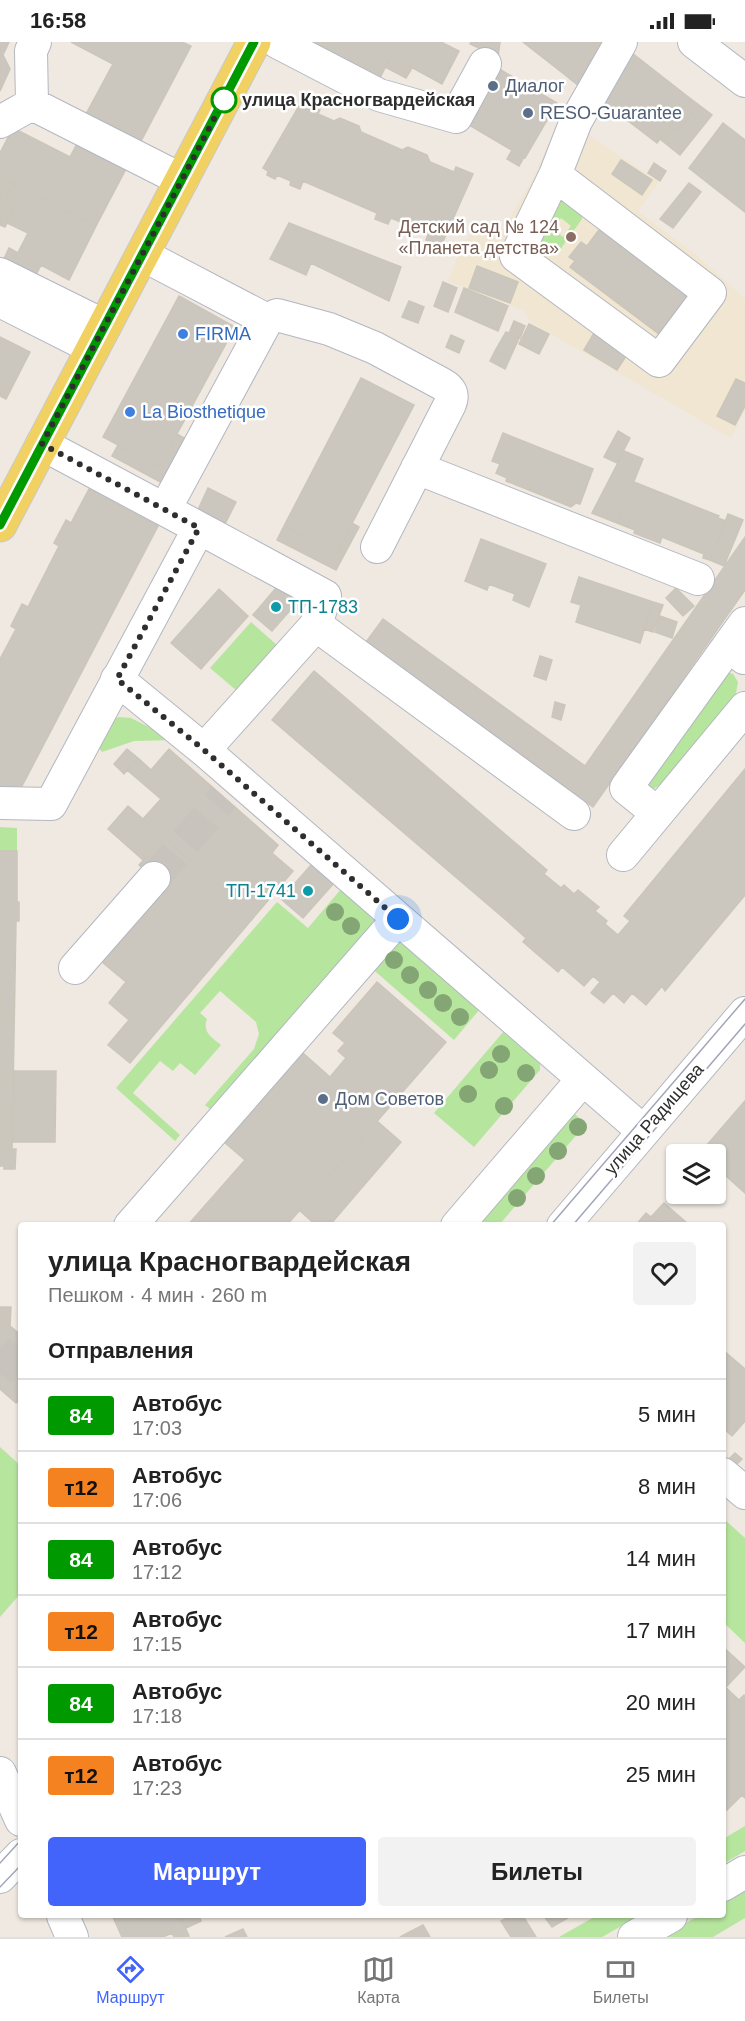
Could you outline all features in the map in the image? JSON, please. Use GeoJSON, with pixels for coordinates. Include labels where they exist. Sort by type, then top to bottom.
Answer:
{"type":"FeatureCollection","features":[{"type":"Feature","properties":{"kind":"main road"},"geometry":{"type":"LineString","coordinates":[[0,525],[254,42]]}},
{"type":"Feature","properties":{"kind":"street"},"geometry":{"type":"LineString","coordinates":[[32,104],[31,51],[35,42]]}},
{"type":"Feature","properties":{"kind":"street"},"geometry":{"type":"LineString","coordinates":[[277,42],[378,95],[456,117],[485,63]]}},
{"type":"Feature","properties":{"kind":"street"},"geometry":{"type":"LineString","coordinates":[[555,175],[710,293],[659,361],[516,256],[555,175],[576,121],[621,42]]}},
{"type":"Feature","properties":{"kind":"street"},"geometry":{"type":"LineString","coordinates":[[702,44],[745,81]]}},
{"type":"Feature","properties":{"kind":"street"},"geometry":{"type":"LineString","coordinates":[[0,122],[32,104]]}},
{"type":"Feature","properties":{"kind":"street"},"geometry":{"type":"LineString","coordinates":[[32,104],[182,180]]}},
{"type":"Feature","properties":{"kind":"street"},"geometry":{"type":"LineString","coordinates":[[142,255],[267,320]]}},
{"type":"Feature","properties":{"kind":"street"},"geometry":{"type":"LineString","coordinates":[[0,274],[99,337]]}},
{"type":"Feature","properties":{"kind":"street"},"geometry":{"type":"LineString","coordinates":[[0,301],[99,337]]}},
{"type":"Feature","properties":{"kind":"street"},"geometry":{"type":"LineString","coordinates":[[165,509],[267,320],[277,315],[329,329],[375,348],[450,390],[452,395],[450,405],[377,547]]}},
{"type":"Feature","properties":{"kind":"street"},"geometry":{"type":"LineString","coordinates":[[42,444],[325,596],[316,625],[204,750]]}},
{"type":"Feature","properties":{"kind":"street"},"geometry":{"type":"LineString","coordinates":[[417,468],[698,579]]}},
{"type":"Feature","properties":{"kind":"street"},"geometry":{"type":"LineString","coordinates":[[0,803],[51,804],[199,528]]}},
{"type":"Feature","properties":{"kind":"street"},"geometry":{"type":"LineString","coordinates":[[316,625],[574,814]]}},
{"type":"Feature","properties":{"kind":"street"},"geometry":{"type":"LineString","coordinates":[[657,813],[626,788],[740,642]]}},
{"type":"Feature","properties":{"kind":"street"},"geometry":{"type":"LineString","coordinates":[[117,679],[204,750],[231,789],[398,919],[644,1131]]}},
{"type":"Feature","properties":{"kind":"street"},"geometry":{"type":"LineString","coordinates":[[623,855],[745,708]]}},
{"type":"Feature","properties":{"kind":"street"},"geometry":{"type":"LineString","coordinates":[[75,968],[154,878]]}},
{"type":"Feature","properties":{"kind":"street"},"geometry":{"type":"LineString","coordinates":[[133,1222],[398,919]]}},
{"type":"Feature","properties":{"kind":"street","name":"улица Радищева"},"geometry":{"type":"LineString","coordinates":[[565,1222],[743,1021]]}},
{"type":"Feature","properties":{"kind":"street"},"geometry":{"type":"LineString","coordinates":[[460,1222],[583,1079]]}},
{"type":"Feature","properties":{"kind":"street"},"geometry":{"type":"LineString","coordinates":[[726,1477],[745,1493]]}},
{"type":"Feature","properties":{"kind":"street"},"geometry":{"type":"LineString","coordinates":[[0,1773],[18,1813]]}},
{"type":"Feature","properties":{"kind":"street"},"geometry":{"type":"LineString","coordinates":[[0,1876],[18,1858]]}},
{"type":"Feature","properties":{"kind":"street"},"geometry":{"type":"LineString","coordinates":[[726,1883],[745,1872]]}},
{"type":"Feature","properties":{"kind":"street"},"geometry":{"type":"LineString","coordinates":[[64,1918],[72,1937]]}},
{"type":"Feature","properties":{"kind":"street"},"geometry":{"type":"LineString","coordinates":[[634,1937],[667,1918]]}},
{"type":"Feature","properties":{"kind":"shaded area","name":"Детский сад № 124 «Планета детства»"},"geometry":{"type":"Polygon","coordinates":[[[579,86],[581,130],[659,182],[638,211],[701,259],[745,299],[745,410],[731,438],[529,321],[525,311],[448,281],[464,242],[472,233],[488,224],[503,229],[529,186],[573,91],[579,86]]]}},
{"type":"Feature","properties":{"kind":"green space"},"geometry":{"type":"Polygon","coordinates":[[[569,199],[582,209],[582,219],[572,233],[568,230],[571,226],[561,218],[552,229],[563,237],[566,233],[570,235],[560,250],[550,251],[538,242],[558,201],[569,199]]]}},
{"type":"Feature","properties":{"kind":"green space"},"geometry":{"type":"Polygon","coordinates":[[[251,622],[278,646],[237,691],[210,668],[251,622]]]}},
{"type":"Feature","properties":{"kind":"green space"},"geometry":{"type":"Polygon","coordinates":[[[727,672],[733,674],[738,682],[736,693],[660,785],[653,789],[647,784],[727,672]]]}},
{"type":"Feature","properties":{"kind":"green space"},"geometry":{"type":"Polygon","coordinates":[[[119,717],[131,718],[175,740],[134,741],[102,752],[97,745],[110,721],[119,717]]]}},
{"type":"Feature","properties":{"kind":"green space"},"geometry":{"type":"Polygon","coordinates":[[[0,827],[17,828],[17,851],[0,851],[0,827]]]}},
{"type":"Feature","properties":{"kind":"green space"},"geometry":{"type":"Polygon","coordinates":[[[342,888],[374,918],[374,923],[343,962],[210,1109],[205,1105],[254,1049],[259,1034],[256,1022],[220,991],[200,1013],[207,1019],[207,1031],[221,1045],[195,1075],[180,1063],[173,1071],[160,1061],[133,1093],[180,1135],[175,1141],[116,1088],[277,902],[308,928],[342,888]]]}},
{"type":"Feature","properties":{"kind":"green space"},"geometry":{"type":"Polygon","coordinates":[[[397,940],[402,941],[480,1009],[454,1040],[369,966],[397,940]]]}},
{"type":"Feature","properties":{"kind":"green space"},"geometry":{"type":"Polygon","coordinates":[[[504,1031],[540,1062],[540,1070],[474,1147],[434,1113],[504,1031]]]}},
{"type":"Feature","properties":{"kind":"green space"},"geometry":{"type":"Polygon","coordinates":[[[568,1108],[586,1124],[502,1222],[470,1222],[568,1108]]]}},
{"type":"Feature","properties":{"kind":"green space"},"geometry":{"type":"Polygon","coordinates":[[[0,1447],[18,1463],[18,1596],[0,1617],[0,1447]]]}},
{"type":"Feature","properties":{"kind":"green space"},"geometry":{"type":"Polygon","coordinates":[[[726,1521],[745,1538],[745,1643],[726,1625],[726,1521]]]}},
{"type":"Feature","properties":{"kind":"green space"},"geometry":{"type":"Polygon","coordinates":[[[745,1826],[745,1851],[726,1862],[726,1837],[745,1826]]]}},
{"type":"Feature","properties":{"kind":"green space"},"geometry":{"type":"Polygon","coordinates":[[[745,1888],[745,1918],[713,1937],[662,1937],[695,1918],[726,1918],[726,1899],[745,1888]]]}},
{"type":"Feature","properties":{"kind":"green space"},"geometry":{"type":"Polygon","coordinates":[[[592,1918],[635,1918],[602,1937],[559,1937],[592,1918]]]}},
{"type":"Feature","properties":{"kind":"building"},"geometry":{"type":"Polygon","coordinates":[[[0,42],[9,42],[3,55],[10,69],[0,91],[0,42]]]}},
{"type":"Feature","properties":{"kind":"building"},"geometry":{"type":"Polygon","coordinates":[[[71,42],[182,42],[191,46],[139,145],[85,116],[113,64],[71,42]]]}},
{"type":"Feature","properties":{"kind":"building"},"geometry":{"type":"Polygon","coordinates":[[[316,42],[441,42],[459,51],[442,84],[391,56],[375,88],[312,49],[316,42]]]}},
{"type":"Feature","properties":{"kind":"building"},"geometry":{"type":"Polygon","coordinates":[[[471,42],[500,42],[498,57],[470,44],[471,42]]]}},
{"type":"Feature","properties":{"kind":"building"},"geometry":{"type":"Polygon","coordinates":[[[523,42],[596,42],[569,78],[523,42]]]}},
{"type":"Feature","properties":{"kind":"building"},"geometry":{"type":"Polygon","coordinates":[[[596,42],[606,42],[579,86],[569,78],[596,42]]]}},
{"type":"Feature","properties":{"kind":"building"},"geometry":{"type":"Polygon","coordinates":[[[632,53],[691,99],[684,107],[692,113],[678,132],[670,126],[657,143],[601,100],[632,53]]]}},
{"type":"Feature","properties":{"kind":"building"},"geometry":{"type":"Polygon","coordinates":[[[391,56],[412,68],[406,78],[385,67],[391,56]]]}},
{"type":"Feature","properties":{"kind":"building"},"geometry":{"type":"Polygon","coordinates":[[[496,67],[557,103],[525,158],[464,122],[496,67]]]}},
{"type":"Feature","properties":{"kind":"building"},"geometry":{"type":"Polygon","coordinates":[[[691,99],[712,115],[680,155],[660,139],[670,126],[678,132],[692,113],[684,107],[691,99]]]}},
{"type":"Feature","properties":{"kind":"building"},"geometry":{"type":"Polygon","coordinates":[[[306,103],[320,110],[318,114],[334,121],[340,118],[359,126],[361,132],[402,150],[408,147],[427,155],[430,162],[454,172],[456,167],[473,174],[441,246],[426,240],[428,234],[415,229],[413,234],[400,229],[403,223],[391,218],[388,224],[375,219],[377,213],[303,181],[300,189],[290,185],[291,181],[277,175],[275,179],[267,175],[268,171],[263,168],[299,106],[304,108],[306,103]]]}},
{"type":"Feature","properties":{"kind":"building"},"geometry":{"type":"Polygon","coordinates":[[[723,123],[745,140],[745,212],[689,168],[723,123]]]}},
{"type":"Feature","properties":{"kind":"building"},"geometry":{"type":"Polygon","coordinates":[[[13,128],[70,157],[79,140],[128,165],[96,226],[0,177],[0,153],[13,128]]]}},
{"type":"Feature","properties":{"kind":"building"},"geometry":{"type":"Polygon","coordinates":[[[512,150],[524,157],[519,166],[507,159],[512,150]]]}},
{"type":"Feature","properties":{"kind":"building"},"geometry":{"type":"Polygon","coordinates":[[[621,160],[652,180],[642,195],[612,174],[621,160]]]}},
{"type":"Feature","properties":{"kind":"building"},"geometry":{"type":"Polygon","coordinates":[[[654,163],[666,171],[660,181],[648,173],[654,163]]]}},
{"type":"Feature","properties":{"kind":"building"},"geometry":{"type":"Polygon","coordinates":[[[0,177],[13,183],[2,205],[14,210],[5,227],[0,225],[0,177]]]}},
{"type":"Feature","properties":{"kind":"building"},"geometry":{"type":"Polygon","coordinates":[[[13,183],[96,226],[69,280],[41,265],[34,279],[10,268],[28,233],[7,223],[14,210],[2,205],[13,183]]]}},
{"type":"Feature","properties":{"kind":"building"},"geometry":{"type":"Polygon","coordinates":[[[689,183],[701,192],[673,228],[660,219],[689,183]]]}},
{"type":"Feature","properties":{"kind":"building"},"geometry":{"type":"Polygon","coordinates":[[[289,223],[401,267],[389,301],[311,263],[306,275],[270,259],[289,223]]]}},
{"type":"Feature","properties":{"kind":"building"},"geometry":{"type":"Polygon","coordinates":[[[604,223],[692,290],[675,313],[680,318],[668,333],[663,329],[659,334],[570,267],[575,261],[569,257],[581,242],[587,246],[604,223]]]}},
{"type":"Feature","properties":{"kind":"building"},"geometry":{"type":"Polygon","coordinates":[[[9,248],[18,253],[10,268],[2,263],[9,248]]]}},
{"type":"Feature","properties":{"kind":"building"},"geometry":{"type":"Polygon","coordinates":[[[477,266],[518,282],[510,303],[469,288],[477,266]]]}},
{"type":"Feature","properties":{"kind":"building"},"geometry":{"type":"Polygon","coordinates":[[[443,282],[457,288],[448,312],[434,306],[443,282]]]}},
{"type":"Feature","properties":{"kind":"building"},"geometry":{"type":"Polygon","coordinates":[[[464,288],[508,306],[498,331],[455,312],[464,288]]]}},
{"type":"Feature","properties":{"kind":"building"},"geometry":{"type":"Polygon","coordinates":[[[179,296],[235,327],[159,467],[103,437],[179,296]]]}},
{"type":"Feature","properties":{"kind":"building"},"geometry":{"type":"Polygon","coordinates":[[[409,301],[424,307],[418,323],[402,317],[409,301]]]}},
{"type":"Feature","properties":{"kind":"building"},"geometry":{"type":"Polygon","coordinates":[[[514,321],[525,326],[520,338],[509,333],[514,321]]]}},
{"type":"Feature","properties":{"kind":"building"},"geometry":{"type":"Polygon","coordinates":[[[529,324],[549,334],[539,354],[519,344],[529,324]]]}},
{"type":"Feature","properties":{"kind":"building"},"geometry":{"type":"Polygon","coordinates":[[[506,332],[519,338],[510,358],[495,351],[506,332]]]}},
{"type":"Feature","properties":{"kind":"building"},"geometry":{"type":"Polygon","coordinates":[[[594,333],[628,353],[617,370],[584,350],[594,333]]]}},
{"type":"Feature","properties":{"kind":"building"},"geometry":{"type":"Polygon","coordinates":[[[451,335],[464,341],[459,353],[446,347],[451,335]]]}},
{"type":"Feature","properties":{"kind":"building"},"geometry":{"type":"Polygon","coordinates":[[[0,337],[30,352],[6,399],[0,396],[0,337]]]}},
{"type":"Feature","properties":{"kind":"building"},"geometry":{"type":"Polygon","coordinates":[[[495,351],[510,358],[505,369],[490,361],[495,351]]]}},
{"type":"Feature","properties":{"kind":"building"},"geometry":{"type":"Polygon","coordinates":[[[361,378],[414,405],[336,554],[284,526],[361,378]]]}},
{"type":"Feature","properties":{"kind":"building"},"geometry":{"type":"Polygon","coordinates":[[[736,379],[745,383],[745,406],[735,425],[717,416],[736,379]]]}},
{"type":"Feature","properties":{"kind":"building"},"geometry":{"type":"Polygon","coordinates":[[[618,431],[630,438],[617,463],[604,457],[618,431]]]}},
{"type":"Feature","properties":{"kind":"building"},"geometry":{"type":"Polygon","coordinates":[[[503,433],[593,469],[580,504],[576,503],[571,507],[506,481],[507,478],[496,473],[500,464],[492,461],[503,433]]]}},
{"type":"Feature","properties":{"kind":"building"},"geometry":{"type":"Polygon","coordinates":[[[177,434],[189,441],[164,484],[112,456],[118,445],[159,467],[177,434]]]}},
{"type":"Feature","properties":{"kind":"building"},"geometry":{"type":"Polygon","coordinates":[[[624,451],[643,459],[617,523],[592,513],[624,451]]]}},
{"type":"Feature","properties":{"kind":"building"},"geometry":{"type":"Polygon","coordinates":[[[634,482],[719,516],[718,518],[726,521],[710,560],[703,558],[704,554],[662,537],[660,543],[634,533],[635,530],[617,523],[634,482]]]}},
{"type":"Feature","properties":{"kind":"building"},"geometry":{"type":"Polygon","coordinates":[[[208,488],[236,502],[224,526],[197,512],[208,488]]]}},
{"type":"Feature","properties":{"kind":"building"},"geometry":{"type":"Polygon","coordinates":[[[89,489],[158,526],[22,786],[0,786],[0,659],[16,629],[11,626],[22,604],[28,607],[59,546],[54,543],[66,520],[71,523],[89,489]]]}},
{"type":"Feature","properties":{"kind":"building"},"geometry":{"type":"Polygon","coordinates":[[[728,514],[743,520],[724,566],[710,560],[728,514]]]}},
{"type":"Feature","properties":{"kind":"building"},"geometry":{"type":"Polygon","coordinates":[[[352,523],[359,527],[336,570],[277,540],[284,526],[336,554],[352,523]]]}},
{"type":"Feature","properties":{"kind":"building"},"geometry":{"type":"Polygon","coordinates":[[[745,537],[745,590],[593,807],[366,642],[383,619],[585,766],[745,537]]]}},
{"type":"Feature","properties":{"kind":"building"},"geometry":{"type":"Polygon","coordinates":[[[481,539],[546,564],[529,607],[513,600],[515,594],[489,584],[487,590],[465,581],[481,539]]]}},
{"type":"Feature","properties":{"kind":"building"},"geometry":{"type":"Polygon","coordinates":[[[579,577],[653,602],[640,643],[576,622],[581,605],[571,602],[579,577]]]}},
{"type":"Feature","properties":{"kind":"building","name":"ТП-1783"},"geometry":{"type":"Polygon","coordinates":[[[281,582],[300,599],[272,631],[253,615],[281,582]]]}},
{"type":"Feature","properties":{"kind":"building"},"geometry":{"type":"Polygon","coordinates":[[[676,588],[694,606],[683,616],[666,598],[676,588]]]}},
{"type":"Feature","properties":{"kind":"building"},"geometry":{"type":"Polygon","coordinates":[[[219,589],[248,616],[201,669],[171,643],[219,589]]]}},
{"type":"Feature","properties":{"kind":"building"},"geometry":{"type":"Polygon","coordinates":[[[653,602],[663,605],[653,632],[644,629],[653,602]]]}},
{"type":"Feature","properties":{"kind":"building"},"geometry":{"type":"Polygon","coordinates":[[[660,616],[677,622],[672,638],[655,632],[660,616]]]}},
{"type":"Feature","properties":{"kind":"building"},"geometry":{"type":"Polygon","coordinates":[[[540,656],[552,660],[546,680],[534,676],[540,656]]]}},
{"type":"Feature","properties":{"kind":"building"},"geometry":{"type":"Polygon","coordinates":[[[314,671],[547,870],[506,920],[272,720],[314,671]]]}},
{"type":"Feature","properties":{"kind":"building"},"geometry":{"type":"Polygon","coordinates":[[[555,702],[565,705],[561,720],[552,717],[555,702]]]}},
{"type":"Feature","properties":{"kind":"building"},"geometry":{"type":"Polygon","coordinates":[[[127,749],[138,758],[124,774],[114,764],[127,749]]]}},
{"type":"Feature","properties":{"kind":"building"},"geometry":{"type":"Polygon","coordinates":[[[169,749],[278,845],[272,853],[293,871],[130,1063],[108,1045],[129,1020],[109,1003],[126,982],[102,962],[190,860],[143,819],[161,799],[127,770],[138,758],[151,770],[169,749]]]}},
{"type":"Feature","properties":{"kind":"building"},"geometry":{"type":"Polygon","coordinates":[[[745,769],[745,895],[665,991],[662,986],[646,1005],[632,993],[624,1003],[613,993],[604,1003],[591,993],[600,982],[593,976],[584,986],[562,967],[558,972],[523,942],[526,938],[506,920],[544,874],[561,888],[564,885],[574,894],[578,890],[599,907],[595,911],[618,935],[630,921],[624,916],[745,769]]]}},
{"type":"Feature","properties":{"kind":"building"},"geometry":{"type":"Polygon","coordinates":[[[128,806],[164,837],[143,860],[108,829],[128,806]]]}},
{"type":"Feature","properties":{"kind":"building"},"geometry":{"type":"Polygon","coordinates":[[[164,837],[190,860],[165,888],[139,865],[164,837]]]}},
{"type":"Feature","properties":{"kind":"building"},"geometry":{"type":"Polygon","coordinates":[[[0,851],[17,851],[19,921],[16,921],[12,1149],[16,1149],[15,1169],[4,1169],[4,1166],[0,1166],[0,851]]]}},
{"type":"Feature","properties":{"kind":"building","name":"ТП-1741"},"geometry":{"type":"Polygon","coordinates":[[[312,864],[334,883],[303,918],[281,899],[312,864]]]}},
{"type":"Feature","properties":{"kind":"building","name":"Дом Советов"},"geometry":{"type":"Polygon","coordinates":[[[377,982],[446,1042],[289,1222],[191,1222],[245,1160],[217,1136],[295,1046],[330,1077],[346,1058],[338,1051],[345,1043],[333,1033],[377,982]]]}},
{"type":"Feature","properties":{"kind":"building"},"geometry":{"type":"Polygon","coordinates":[[[14,1071],[56,1071],[55,1142],[13,1142],[14,1071]]]}},
{"type":"Feature","properties":{"kind":"building"},"geometry":{"type":"Polygon","coordinates":[[[745,1101],[745,1193],[726,1176],[726,1144],[708,1144],[745,1101]]]}},
{"type":"Feature","properties":{"kind":"building"},"geometry":{"type":"Polygon","coordinates":[[[377,1121],[401,1142],[332,1222],[312,1222],[299,1210],[377,1121]]]}},
{"type":"Feature","properties":{"kind":"building"},"geometry":{"type":"Polygon","coordinates":[[[664,1203],[686,1222],[657,1222],[651,1217],[664,1203]]]}},
{"type":"Feature","properties":{"kind":"building"},"geometry":{"type":"Polygon","coordinates":[[[646,1213],[657,1222],[638,1222],[646,1213]]]}},
{"type":"Feature","properties":{"kind":"building"},"geometry":{"type":"Polygon","coordinates":[[[0,1307],[11,1307],[10,1326],[18,1333],[18,1401],[16,1403],[0,1389],[0,1307]]]}},
{"type":"Feature","properties":{"kind":"building"},"geometry":{"type":"Polygon","coordinates":[[[726,1353],[745,1369],[745,1421],[732,1436],[726,1431],[726,1353]]]}},
{"type":"Feature","properties":{"kind":"building"},"geometry":{"type":"Polygon","coordinates":[[[735,1453],[742,1459],[736,1465],[730,1458],[735,1453]]]}},
{"type":"Feature","properties":{"kind":"building"},"geometry":{"type":"Polygon","coordinates":[[[726,1650],[745,1667],[726,1687],[726,1650]]]}},
{"type":"Feature","properties":{"kind":"building"},"geometry":{"type":"Polygon","coordinates":[[[726,1688],[739,1700],[745,1696],[745,1798],[742,1795],[727,1810],[726,1688]]]}},
{"type":"Feature","properties":{"kind":"building"},"geometry":{"type":"Polygon","coordinates":[[[113,1918],[181,1918],[189,1936],[174,1937],[172,1933],[163,1937],[122,1937],[113,1918]]]}},
{"type":"Feature","properties":{"kind":"building"},"geometry":{"type":"Polygon","coordinates":[[[181,1918],[200,1918],[201,1921],[186,1928],[181,1918]]]}},
{"type":"Feature","properties":{"kind":"building"},"geometry":{"type":"Polygon","coordinates":[[[507,1918],[524,1918],[536,1937],[511,1937],[501,1921],[507,1918]]]}},
{"type":"Feature","properties":{"kind":"building"},"geometry":{"type":"Polygon","coordinates":[[[545,1918],[568,1918],[552,1927],[545,1918]]]}},
{"type":"Feature","properties":{"kind":"building"},"geometry":{"type":"Polygon","coordinates":[[[423,1925],[430,1937],[400,1937],[423,1925]]]}},
{"type":"Feature","properties":{"kind":"building"},"geometry":{"type":"Polygon","coordinates":[[[243,1929],[247,1937],[225,1937],[243,1929]]]}},
{"type":"Feature","properties":{"kind":"tunnel"},"geometry":{"type":"LineString","coordinates":[[154,878],[224,797]]}},
{"type":"Feature","properties":{"kind":"tunnel"},"geometry":{"type":"LineString","coordinates":[[0,1373],[18,1352]]}},
{"type":"Feature","properties":{"kind":"tram line"},"geometry":{"type":"LineString","coordinates":[[553,1222],[745,999]]}},
{"type":"Feature","properties":{"kind":"tram line"},"geometry":{"type":"LineString","coordinates":[[575,1222],[745,1024]]}},
{"type":"Feature","properties":{"kind":"tram line"},"geometry":{"type":"LineString","coordinates":[[0,1863],[18,1843]]}},
{"type":"Feature","properties":{"kind":"tram line"},"geometry":{"type":"LineString","coordinates":[[0,1887],[18,1868]]}},
{"type":"Feature","properties":{"kind":"bus line","name":"84"},"geometry":{"type":"LineString","coordinates":[[0,525],[254,42]]}},
{"type":"Feature","properties":{"kind":"place","name":"Диалог"},"geometry":{"type":"Point","coordinates":[493,86]}},
{"type":"Feature","properties":{"kind":"place","name":"улица Красногвардейская"},"geometry":{"type":"Point","coordinates":[224,100]}},
{"type":"Feature","properties":{"kind":"place","name":"RESO-Guarantee"},"geometry":{"type":"Point","coordinates":[528,113]}},
{"type":"Feature","properties":{"kind":"place","name":"Детский сад № 124 «Планета детства»"},"geometry":{"type":"Point","coordinates":[571,237]}},
{"type":"Feature","properties":{"kind":"place","name":"FIRMA"},"geometry":{"type":"Point","coordinates":[183,334]}},
{"type":"Feature","properties":{"kind":"place","name":"La Biosthetique"},"geometry":{"type":"Point","coordinates":[130,412]}},
{"type":"Feature","properties":{"kind":"place","name":"ТП-1783"},"geometry":{"type":"Point","coordinates":[276,607]}},
{"type":"Feature","properties":{"kind":"place","name":"ТП-1741"},"geometry":{"type":"Point","coordinates":[308,891]}},
{"type":"Feature","properties":{"kind":"place","name":"Дом Советов"},"geometry":{"type":"Point","coordinates":[323,1099]}},
{"type":"Feature","properties":{"kind":"route"},"geometry":{"type":"LineString","coordinates":[[224,100],[42,444],[199,528],[117,679],[204,750],[398,919]]}}]}
